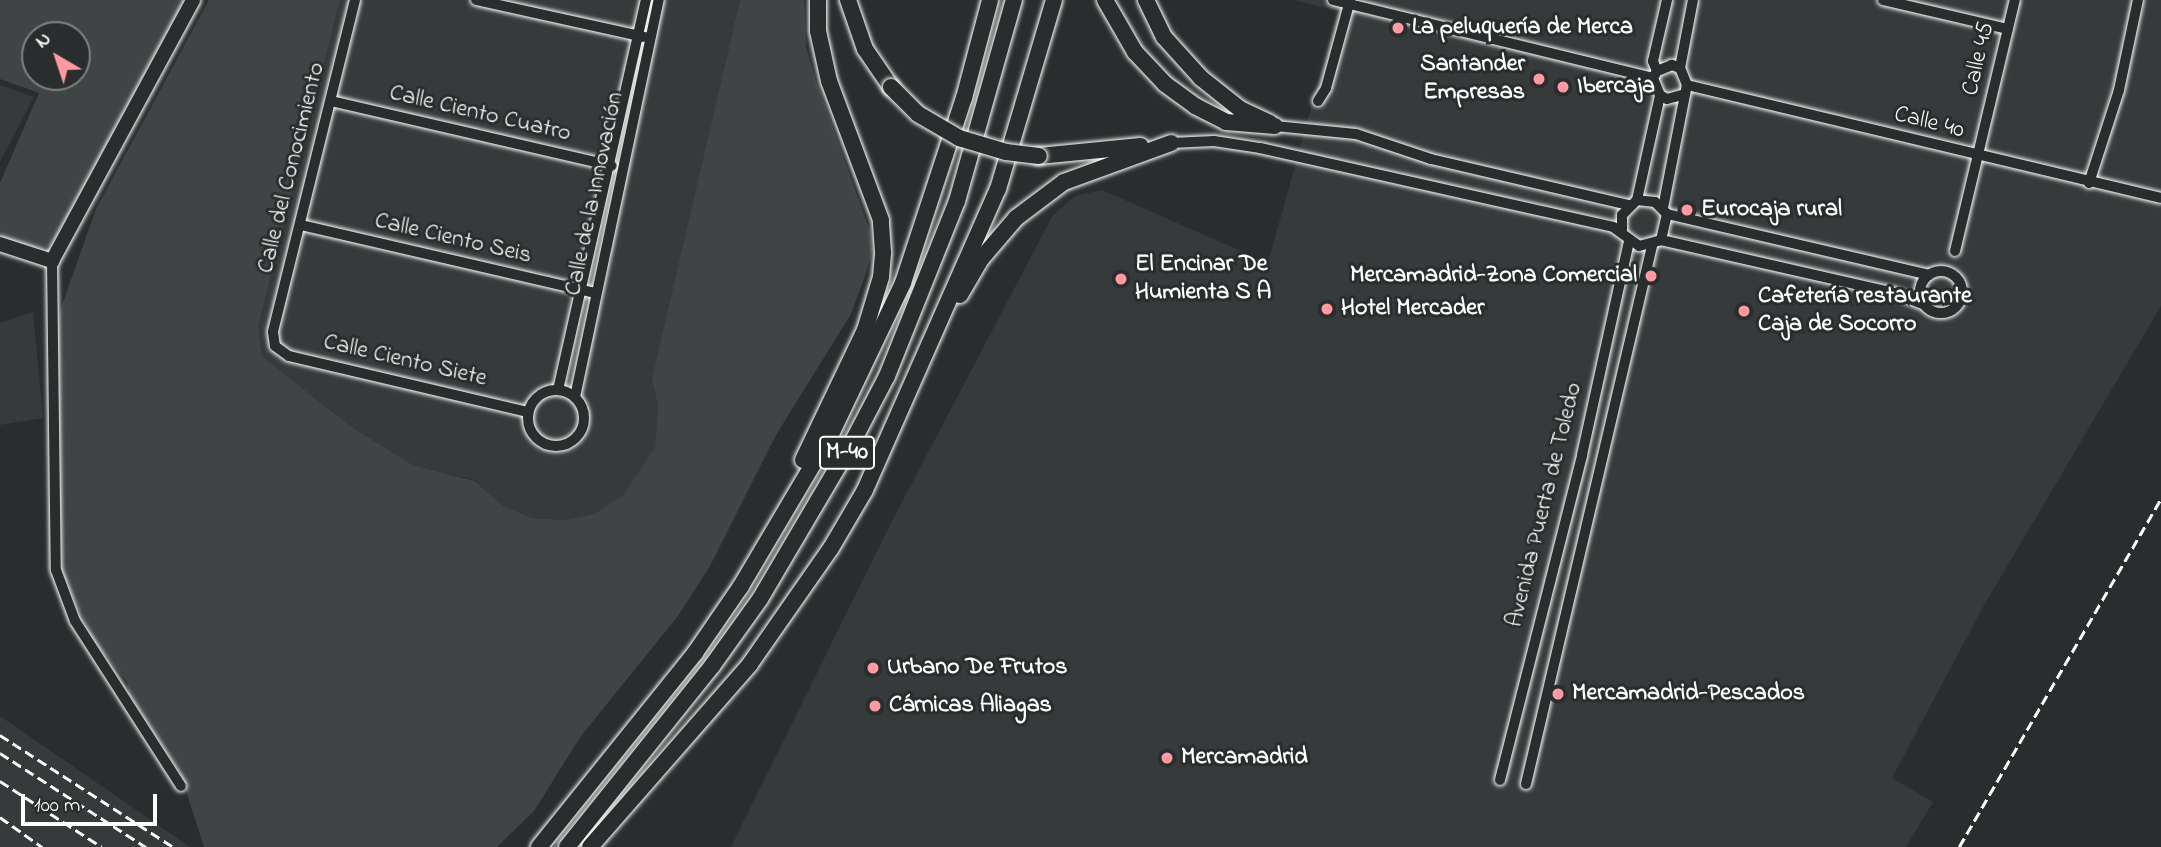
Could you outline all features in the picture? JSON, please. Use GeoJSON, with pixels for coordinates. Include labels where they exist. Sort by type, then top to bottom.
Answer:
{"type":"FeatureCollection","features":[{"type":"Feature","properties":{"kind":"highway"},"geometry":{"type":"LineString","coordinates":[[741,586],[843,381],[881,277],[881,220],[830,81],[817,32],[818,0]]}},
{"type":"Feature","properties":{"kind":"highway"},"geometry":{"type":"LineString","coordinates":[[848,0],[865,50],[891,87],[918,114],[959,138],[1006,152],[1039,156],[1171,143]]}},
{"type":"Feature","properties":{"kind":"highway","name":"M-40"},"geometry":{"type":"LineString","coordinates":[[539,847],[654,704],[741,586],[831,434],[903,283],[964,98],[990,0]]}},
{"type":"Feature","properties":{"kind":"highway","name":"M-40"},"geometry":{"type":"LineString","coordinates":[[567,847],[712,666],[760,599],[852,443],[892,364],[957,201],[1014,0]]}},
{"type":"Feature","properties":{"kind":"highway"},"geometry":{"type":"LineString","coordinates":[[590,847],[694,733],[790,611],[865,490],[998,189],[1054,0]]}},
{"type":"Feature","properties":{"kind":"highway"},"geometry":{"type":"LineString","coordinates":[[1105,0],[1135,52],[1175,91],[1226,121],[1275,126]]}},
{"type":"Feature","properties":{"kind":"highway"},"geometry":{"type":"LineString","coordinates":[[1146,0],[1164,37],[1201,78],[1240,109],[1275,126]]}},
{"type":"Feature","properties":{"kind":"highway"},"geometry":{"type":"LineString","coordinates":[[914,376],[981,259],[1016,218],[1064,183],[1171,143]]}},
{"type":"Feature","properties":{"kind":"highway"},"geometry":{"type":"LineString","coordinates":[[527,847],[654,704]]}},
{"type":"Feature","properties":{"kind":"main road"},"geometry":{"type":"LineString","coordinates":[[0,244],[52,261],[193,0]]}},
{"type":"Feature","properties":{"kind":"street","name":"Calle del Conocimiento"},"geometry":{"type":"LineString","coordinates":[[275,346],[273,332],[355,0]]}},
{"type":"Feature","properties":{"kind":"street"},"geometry":{"type":"LineString","coordinates":[[476,0],[650,38]]}},
{"type":"Feature","properties":{"kind":"street","name":"Calle de la Innovación"},"geometry":{"type":"LineString","coordinates":[[558,390],[577,289],[646,0]]}},
{"type":"Feature","properties":{"kind":"street","name":"Calle de la Innovación"},"geometry":{"type":"LineString","coordinates":[[575,397],[620,167],[659,0]]}},
{"type":"Feature","properties":{"kind":"street"},"geometry":{"type":"LineString","coordinates":[[1333,0],[1655,74],[1672,65],[1680,68]]}},
{"type":"Feature","properties":{"kind":"street"},"geometry":{"type":"LineString","coordinates":[[1626,237],[1622,215],[1633,203],[1660,94],[1653,61],[1667,0]]}},
{"type":"Feature","properties":{"kind":"street"},"geometry":{"type":"LineString","coordinates":[[1656,243],[1665,211],[1685,90],[1680,68],[1693,0]]}},
{"type":"Feature","properties":{"kind":"street"},"geometry":{"type":"LineString","coordinates":[[1883,0],[2008,29]]}},
{"type":"Feature","properties":{"kind":"street","name":"Calle 45"},"geometry":{"type":"LineString","coordinates":[[1955,251],[2015,0]]}},
{"type":"Feature","properties":{"kind":"street"},"geometry":{"type":"LineString","coordinates":[[2089,183],[2119,90],[2138,0]]}},
{"type":"Feature","properties":{"kind":"street"},"geometry":{"type":"LineString","coordinates":[[1318,101],[1350,2]]}},
{"type":"Feature","properties":{"kind":"street"},"geometry":{"type":"LineString","coordinates":[[1660,94],[1667,99],[1685,90]]}},
{"type":"Feature","properties":{"kind":"street","name":"Calle 40"},"geometry":{"type":"LineString","coordinates":[[1685,90],[2161,198]]}},
{"type":"Feature","properties":{"kind":"street","name":"Calle Ciento Cuatro"},"geometry":{"type":"LineString","coordinates":[[331,101],[620,167]]}},
{"type":"Feature","properties":{"kind":"street"},"geometry":{"type":"LineString","coordinates":[[1171,143],[1214,141],[1260,148],[1626,237],[1895,293],[1937,313],[1951,311],[1963,294],[1954,275],[1942,271],[1929,275],[1665,211],[1656,202],[1633,203],[1431,159],[1356,134],[1275,126]]}},
{"type":"Feature","properties":{"kind":"street","name":"Calle Ciento Seis"},"geometry":{"type":"LineString","coordinates":[[301,225],[596,293]]}},
{"type":"Feature","properties":{"kind":"street","name":"Avenida Puerta de Toledo"},"geometry":{"type":"LineString","coordinates":[[1500,780],[1582,454],[1626,237]]}},
{"type":"Feature","properties":{"kind":"street","name":"Avenida Puerta de Toledo"},"geometry":{"type":"LineString","coordinates":[[1526,784],[1656,243]]}},
{"type":"Feature","properties":{"kind":"street"},"geometry":{"type":"LineString","coordinates":[[52,261],[56,570],[75,621],[181,786]]}},
{"type":"Feature","properties":{"kind":"street"},"geometry":{"type":"LineString","coordinates":[[1925,305],[1921,286],[1929,275]]}},
{"type":"Feature","properties":{"kind":"street","name":"Calle Ciento Siete"},"geometry":{"type":"LineString","coordinates":[[275,346],[289,356],[528,412]]}},
{"type":"Feature","properties":{"kind":"street"},"geometry":{"type":"LineString","coordinates":[[558,390],[575,397],[583,424],[564,444],[537,439],[528,423],[528,412],[539,396],[558,390]]}},
{"type":"Feature","properties":{"kind":"shaded area"},"geometry":{"type":"Polygon","coordinates":[[[0,0],[185,0],[53,246],[36,249],[0,238],[0,183],[39,93],[33,91],[91,91],[91,21],[21,21],[21,87],[0,79],[0,0]]]}},
{"type":"Feature","properties":{"kind":"shaded area"},"geometry":{"type":"Polygon","coordinates":[[[209,0],[340,0],[258,327],[262,356],[350,426],[413,465],[475,481],[504,507],[532,518],[564,520],[594,514],[623,495],[655,447],[658,405],[652,379],[740,0],[804,0],[806,47],[870,232],[872,252],[865,276],[851,314],[776,435],[710,566],[678,616],[581,736],[534,811],[497,847],[204,847],[180,772],[129,694],[127,681],[93,640],[62,572],[56,339],[60,311],[96,209],[209,0]]]}},
{"type":"Feature","properties":{"kind":"shaded area"},"geometry":{"type":"Polygon","coordinates":[[[340,0],[740,0],[653,378],[658,405],[655,447],[623,495],[594,514],[564,520],[532,518],[504,508],[475,480],[413,465],[350,426],[262,356],[258,327],[340,0]]]}},
{"type":"Feature","properties":{"kind":"shaded area","name":"Mercamadrid"},"geometry":{"type":"Polygon","coordinates":[[[1294,0],[2161,0],[2161,306],[1983,607],[1892,778],[1933,802],[1906,847],[731,847],[891,523],[1053,215],[1075,196],[1102,190],[1268,263],[1338,11],[1294,0]]]}},
{"type":"Feature","properties":{"kind":"shaded area"},"geometry":{"type":"Polygon","coordinates":[[[0,85],[34,97],[0,162],[0,85]]]}},
{"type":"Feature","properties":{"kind":"shaded area"},"geometry":{"type":"Polygon","coordinates":[[[33,312],[43,418],[0,425],[0,323],[33,312]]]}},
{"type":"Feature","properties":{"kind":"shaded area"},"geometry":{"type":"Polygon","coordinates":[[[0,716],[190,847],[0,847],[0,716]]]}},
{"type":"Feature","properties":{"kind":"railway"},"geometry":{"type":"LineString","coordinates":[[1959,847],[2161,499]]}},
{"type":"Feature","properties":{"kind":"railway"},"geometry":{"type":"LineString","coordinates":[[0,735],[173,847]]}},
{"type":"Feature","properties":{"kind":"railway"},"geometry":{"type":"LineString","coordinates":[[0,753],[146,847]]}},
{"type":"Feature","properties":{"kind":"railway"},"geometry":{"type":"LineString","coordinates":[[0,781],[102,847]]}},
{"type":"Feature","properties":{"kind":"railway"},"geometry":{"type":"LineString","coordinates":[[0,817],[42,847]]}},
{"type":"Feature","properties":{"kind":"place","name":"La peluquería de Merca"},"geometry":{"type":"Point","coordinates":[1398,28]}},
{"type":"Feature","properties":{"kind":"place","name":"Santander Empresas"},"geometry":{"type":"Point","coordinates":[1539,79]}},
{"type":"Feature","properties":{"kind":"place","name":"Ibercaja"},"geometry":{"type":"Point","coordinates":[1563,87]}},
{"type":"Feature","properties":{"kind":"place","name":"Eurocaja rural"},"geometry":{"type":"Point","coordinates":[1687,210]}},
{"type":"Feature","properties":{"kind":"place","name":"Mercamadrid-Zona Comercial"},"geometry":{"type":"Point","coordinates":[1651,276]}},
{"type":"Feature","properties":{"kind":"place","name":"El Encinar De Humienta S A"},"geometry":{"type":"Point","coordinates":[1121,279]}},
{"type":"Feature","properties":{"kind":"place","name":"Hotel Mercader"},"geometry":{"type":"Point","coordinates":[1327,309]}},
{"type":"Feature","properties":{"kind":"place","name":"Cafetería restaurante Caja de Socorro"},"geometry":{"type":"Point","coordinates":[1744,311]}},
{"type":"Feature","properties":{"kind":"place","name":"Urbano De Frutos"},"geometry":{"type":"Point","coordinates":[873,668]}},
{"type":"Feature","properties":{"kind":"place","name":"Mercamadrid-Pescados"},"geometry":{"type":"Point","coordinates":[1558,694]}},
{"type":"Feature","properties":{"kind":"place","name":"Cárnicas Aliagas"},"geometry":{"type":"Point","coordinates":[875,706]}},
{"type":"Feature","properties":{"kind":"place","name":"Mercamadrid"},"geometry":{"type":"Point","coordinates":[1167,758]}}]}
